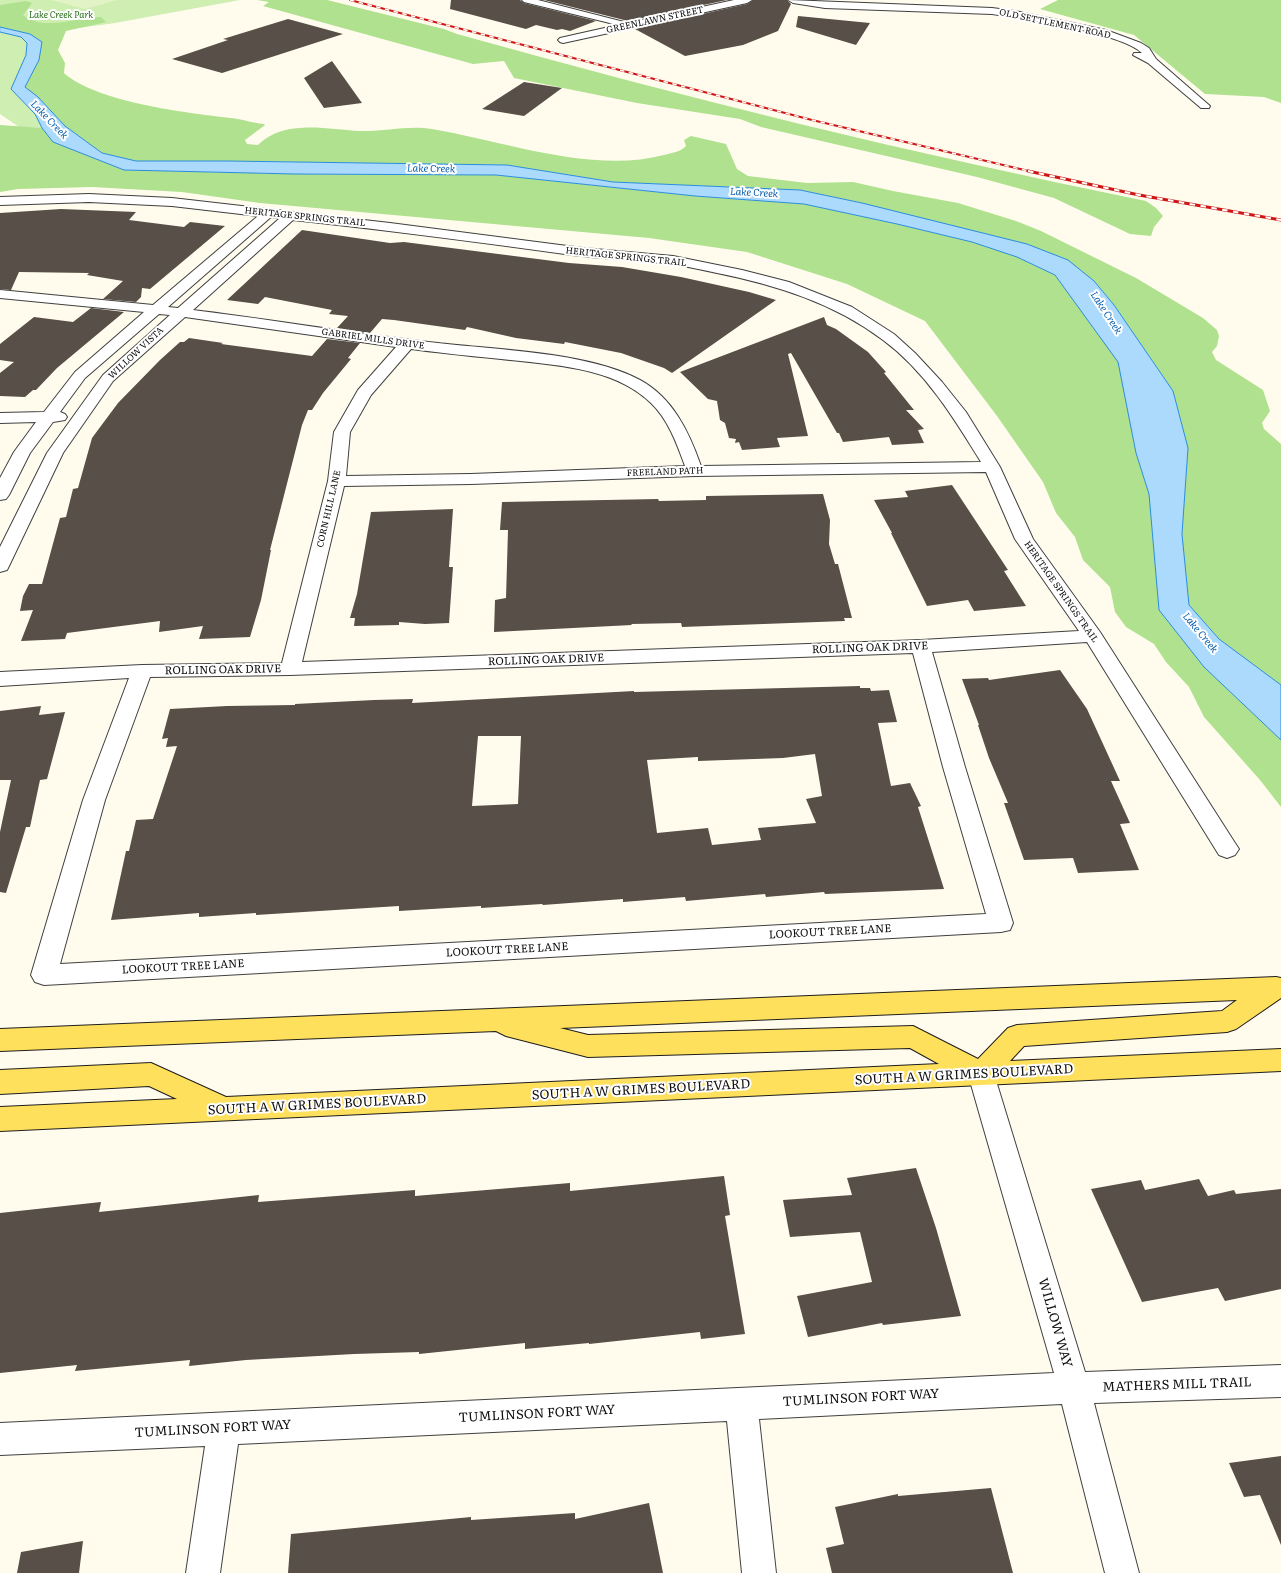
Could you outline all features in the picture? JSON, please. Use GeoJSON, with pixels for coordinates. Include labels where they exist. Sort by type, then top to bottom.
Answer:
{"type":"FeatureCollection","features":[{"type":"Feature","properties":{"kind":"main road"},"geometry":{"type":"LineString","coordinates":[[0,1040],[1278,987]]}},
{"type":"Feature","properties":{"kind":"main road"},"geometry":{"type":"LineString","coordinates":[[484,1019],[588,1046],[913,1037],[981,1074],[1017,1036],[1227,1021],[1278,987]]}},
{"type":"Feature","properties":{"kind":"main road","name":"SOUTH A W GRIMES BOULEVARD"},"geometry":{"type":"LineString","coordinates":[[0,1119],[1281,1060]]}},
{"type":"Feature","properties":{"kind":"main road"},"geometry":{"type":"LineString","coordinates":[[0,1082],[152,1074],[226,1109]]}},
{"type":"Feature","properties":{"kind":"street"},"geometry":{"type":"LineString","coordinates":[[527,0],[629,25]]}},
{"type":"Feature","properties":{"kind":"street","name":"GREENLAWN STREET"},"geometry":{"type":"LineString","coordinates":[[563,40],[747,0]]}},
{"type":"Feature","properties":{"kind":"street","name":"OLD SETTLEMENT ROAD"},"geometry":{"type":"LineString","coordinates":[[793,0],[825,5],[1004,12],[1106,33],[1122,40],[1121,44],[1131,52],[1143,59],[1152,61],[1205,106]]}},
{"type":"Feature","properties":{"kind":"street","name":"OLD SETTLEMENT ROAD"},"geometry":{"type":"LineString","coordinates":[[811,0],[844,5]]}},
{"type":"Feature","properties":{"kind":"street","name":"HERITAGE SPRINGS TRAIL"},"geometry":{"type":"LineString","coordinates":[[0,201],[90,198],[172,202],[390,227],[583,252],[673,260],[742,274],[784,286],[817,297],[847,310],[889,337],[910,356],[937,385],[960,415],[992,467],[1024,539],[1093,636],[1227,849]]}},
{"type":"Feature","properties":{"kind":"street","name":"WILLOW VISTA"},"geometry":{"type":"LineString","coordinates":[[0,495],[22,452],[80,375],[156,308],[268,214]]}},
{"type":"Feature","properties":{"kind":"street","name":"WILLOW VISTA"},"geometry":{"type":"LineString","coordinates":[[0,566],[55,452],[108,378],[290,216]]}},
{"type":"Feature","properties":{"kind":"street","name":"GABRIEL MILLS DRIVE"},"geometry":{"type":"LineString","coordinates":[[0,294],[156,308],[407,344],[574,364],[605,372],[635,383],[659,402],[674,420],[684,439],[695,471]]}},
{"type":"Feature","properties":{"kind":"street","name":"CORN HILL LANE"},"geometry":{"type":"LineString","coordinates":[[290,669],[338,481],[342,432],[352,411],[364,392],[407,344]]}},
{"type":"Feature","properties":{"kind":"street"},"geometry":{"type":"LineString","coordinates":[[0,418],[81,416]]}},
{"type":"Feature","properties":{"kind":"street","name":"FREELAND PATH"},"geometry":{"type":"LineString","coordinates":[[338,481],[471,479],[695,471],[992,467]]}},
{"type":"Feature","properties":{"kind":"street","name":"ROLLING OAK DRIVE"},"geometry":{"type":"LineString","coordinates":[[0,679],[142,670],[290,669],[921,646],[1093,636]]}},
{"type":"Feature","properties":{"kind":"street","name":"LOOKOUT TREE LANE"},"geometry":{"type":"LineString","coordinates":[[142,670],[94,800],[44,975],[1001,923],[954,767],[921,646]]}},
{"type":"Feature","properties":{"kind":"street","name":"WILLOW WAY"},"geometry":{"type":"LineString","coordinates":[[981,1074],[1074,1388],[1122,1573]]}},
{"type":"Feature","properties":{"kind":"street","name":"MATHERS MILL TRAIL"},"geometry":{"type":"LineString","coordinates":[[1074,1388],[1281,1381]]}},
{"type":"Feature","properties":{"kind":"street","name":"TUMLINSON FORT WAY"},"geometry":{"type":"LineString","coordinates":[[0,1439],[1074,1388]]}},
{"type":"Feature","properties":{"kind":"street"},"geometry":{"type":"LineString","coordinates":[[741,1404],[759,1573]]}},
{"type":"Feature","properties":{"kind":"street"},"geometry":{"type":"LineString","coordinates":[[203,1573],[224,1429]]}},
{"type":"Feature","properties":{"kind":"green space","name":"Lake Creek Park"},"geometry":{"type":"Polygon","coordinates":[[[0,0],[240,0],[115,23],[57,31],[0,18],[0,0]]]}},
{"type":"Feature","properties":{"kind":"green space"},"geometry":{"type":"Polygon","coordinates":[[[51,0],[117,0],[85,9],[51,0]]]}},
{"type":"Feature","properties":{"kind":"green space"},"geometry":{"type":"Polygon","coordinates":[[[257,0],[327,0],[444,29],[543,58],[714,103],[973,164],[1146,201],[1156,208],[1163,216],[1154,227],[1151,236],[1130,234],[1054,198],[977,177],[761,127],[740,119],[637,103],[514,78],[504,61],[473,64],[263,6],[269,2],[257,0]]]}},
{"type":"Feature","properties":{"kind":"green space"},"geometry":{"type":"Polygon","coordinates":[[[1058,0],[1281,0],[1281,103],[1264,97],[1205,94],[1134,35],[1040,9],[1058,0]]]}},
{"type":"Feature","properties":{"kind":"green space"},"geometry":{"type":"Polygon","coordinates":[[[26,1],[32,3],[23,15],[31,20],[50,23],[101,17],[106,22],[66,31],[58,50],[65,63],[64,73],[79,83],[97,92],[119,99],[167,109],[264,124],[265,125],[245,140],[247,144],[258,145],[268,137],[293,129],[320,128],[368,131],[423,128],[459,134],[548,154],[608,161],[637,160],[673,153],[686,146],[684,140],[691,136],[726,144],[737,169],[748,176],[807,183],[853,182],[958,203],[1016,221],[1041,231],[1136,278],[1203,318],[1217,330],[1219,336],[1217,346],[1212,352],[1216,360],[1263,390],[1270,411],[1262,423],[1264,429],[1281,444],[1281,685],[1219,639],[1189,605],[1182,534],[1188,448],[1173,391],[1114,305],[1094,281],[862,203],[800,190],[613,182],[507,165],[136,161],[102,153],[65,126],[38,97],[24,87],[31,76],[30,34],[0,27],[0,5],[26,1]]]}},
{"type":"Feature","properties":{"kind":"green space"},"geometry":{"type":"Polygon","coordinates":[[[0,32],[21,37],[27,43],[26,55],[11,89],[35,114],[42,128],[19,127],[0,114],[0,32]]]}},
{"type":"Feature","properties":{"kind":"green space"},"geometry":{"type":"Polygon","coordinates":[[[0,125],[42,128],[53,142],[124,170],[294,174],[496,175],[695,196],[804,204],[972,242],[1017,257],[1055,275],[1118,361],[1136,453],[1149,494],[1159,610],[1204,667],[1281,740],[1281,807],[1260,780],[1204,717],[1189,687],[1166,662],[1154,644],[1126,627],[1115,612],[1110,587],[1083,560],[1075,537],[1056,513],[1043,482],[997,416],[925,321],[847,284],[747,252],[649,238],[260,203],[182,192],[92,187],[18,189],[0,192],[0,125]]]}},
{"type":"Feature","properties":{"kind":"water","name":"Lake Creek"},"geometry":{"type":"Polygon","coordinates":[[[0,27],[30,34],[42,42],[39,60],[25,87],[38,97],[65,126],[102,153],[136,161],[507,165],[613,182],[800,190],[862,203],[1027,244],[1068,260],[1094,281],[1114,305],[1173,391],[1188,448],[1182,534],[1189,605],[1219,639],[1281,685],[1281,740],[1204,667],[1159,610],[1149,494],[1136,453],[1118,362],[1055,275],[1017,257],[972,242],[804,204],[695,196],[496,175],[294,174],[124,170],[53,142],[42,128],[35,114],[11,89],[26,55],[27,43],[21,37],[0,32],[0,27]]]}},
{"type":"Feature","properties":{"kind":"building"},"geometry":{"type":"Polygon","coordinates":[[[451,0],[520,0],[524,3],[596,21],[570,31],[562,29],[557,30],[536,25],[526,29],[450,9],[451,0]]]}},
{"type":"Feature","properties":{"kind":"building"},"geometry":{"type":"Polygon","coordinates":[[[544,0],[727,0],[628,21],[544,0]]]}},
{"type":"Feature","properties":{"kind":"building"},"geometry":{"type":"Polygon","coordinates":[[[753,0],[787,0],[791,4],[778,31],[743,45],[685,56],[635,29],[747,4],[753,0]]]}},
{"type":"Feature","properties":{"kind":"building"},"geometry":{"type":"Polygon","coordinates":[[[798,16],[870,23],[856,45],[796,27],[798,16]]]}},
{"type":"Feature","properties":{"kind":"building"},"geometry":{"type":"Polygon","coordinates":[[[288,19],[343,34],[222,73],[172,59],[228,40],[223,39],[288,19]]]}},
{"type":"Feature","properties":{"kind":"building"},"geometry":{"type":"Polygon","coordinates":[[[332,61],[362,103],[324,108],[304,78],[332,61]]]}},
{"type":"Feature","properties":{"kind":"building"},"geometry":{"type":"Polygon","coordinates":[[[524,82],[562,88],[524,116],[482,109],[524,82]]]}},
{"type":"Feature","properties":{"kind":"building"},"geometry":{"type":"Polygon","coordinates":[[[61,209],[136,212],[129,220],[184,227],[190,222],[225,226],[150,289],[142,288],[141,297],[136,302],[103,299],[123,281],[87,275],[89,273],[19,272],[11,290],[0,289],[0,213],[61,209]]]}},
{"type":"Feature","properties":{"kind":"building"},"geometry":{"type":"Polygon","coordinates":[[[302,230],[390,243],[404,242],[569,263],[622,267],[681,277],[749,292],[776,300],[672,373],[664,368],[621,353],[565,342],[564,344],[516,338],[467,327],[465,330],[382,319],[370,333],[337,328],[348,316],[329,314],[332,310],[265,297],[258,304],[227,300],[302,230]]]}},
{"type":"Feature","properties":{"kind":"building"},"geometry":{"type":"Polygon","coordinates":[[[91,308],[124,312],[57,368],[36,390],[33,390],[25,397],[0,396],[0,373],[14,362],[0,360],[0,344],[34,317],[73,322],[91,308]]]}},
{"type":"Feature","properties":{"kind":"building"},"geometry":{"type":"Polygon","coordinates":[[[824,317],[827,325],[836,329],[868,352],[886,372],[884,373],[914,410],[906,410],[924,429],[918,430],[924,443],[892,445],[889,437],[843,442],[791,353],[788,354],[808,436],[777,438],[780,447],[742,450],[739,442],[735,443],[736,439],[729,438],[725,423],[720,420],[717,401],[708,399],[680,372],[824,317]]]}},
{"type":"Feature","properties":{"kind":"building"},"geometry":{"type":"Polygon","coordinates":[[[189,338],[223,343],[221,344],[312,356],[327,339],[360,343],[348,358],[351,359],[323,393],[312,410],[308,410],[302,425],[270,550],[261,600],[250,637],[199,639],[203,626],[159,632],[160,621],[67,633],[65,639],[21,641],[33,610],[20,611],[23,596],[29,584],[42,584],[60,518],[66,517],[73,489],[78,488],[92,438],[118,403],[160,360],[180,342],[184,342],[189,338]]]}},
{"type":"Feature","properties":{"kind":"building"},"geometry":{"type":"Polygon","coordinates":[[[952,485],[1008,570],[1004,571],[1026,606],[974,611],[968,600],[927,606],[892,533],[874,500],[908,497],[905,491],[952,485]]]}},
{"type":"Feature","properties":{"kind":"building"},"geometry":{"type":"Polygon","coordinates":[[[823,494],[830,520],[829,544],[835,564],[838,564],[852,618],[844,618],[845,621],[682,627],[681,623],[631,624],[632,625],[494,632],[495,600],[506,598],[508,530],[500,530],[502,502],[658,499],[659,501],[706,500],[706,496],[823,494]]]}},
{"type":"Feature","properties":{"kind":"building"},"geometry":{"type":"Polygon","coordinates":[[[453,509],[449,567],[453,567],[449,623],[425,624],[399,622],[399,625],[354,626],[355,618],[350,618],[357,594],[371,512],[453,509]]]}},
{"type":"Feature","properties":{"kind":"building"},"geometry":{"type":"Polygon","coordinates":[[[1060,670],[1087,709],[1120,781],[1111,781],[1130,823],[1120,824],[1139,870],[1078,873],[1073,858],[1024,860],[1004,803],[1008,803],[989,758],[979,725],[962,679],[988,678],[989,680],[1060,670]]]}},
{"type":"Feature","properties":{"kind":"building"},"geometry":{"type":"Polygon","coordinates":[[[860,686],[860,688],[870,688],[871,691],[889,690],[897,722],[878,723],[891,786],[910,783],[921,806],[918,807],[944,889],[825,894],[824,892],[766,897],[765,894],[686,901],[685,897],[623,902],[623,899],[543,905],[481,908],[481,906],[399,911],[399,906],[199,917],[199,913],[111,920],[126,851],[129,851],[136,820],[153,819],[177,746],[166,747],[168,738],[162,739],[170,709],[413,699],[412,703],[634,692],[860,686]],[[478,736],[472,806],[518,804],[521,736],[478,736]],[[815,754],[783,758],[698,761],[698,757],[647,760],[657,833],[708,828],[712,845],[761,840],[758,828],[816,823],[806,799],[822,796],[815,754]]]}},
{"type":"Feature","properties":{"kind":"building"},"geometry":{"type":"Polygon","coordinates":[[[41,706],[39,715],[65,712],[47,779],[40,780],[30,827],[26,827],[6,893],[0,892],[0,832],[11,780],[0,780],[0,711],[41,706]]]}},
{"type":"Feature","properties":{"kind":"building"},"geometry":{"type":"Polygon","coordinates":[[[916,1168],[936,1228],[961,1316],[883,1325],[882,1323],[808,1337],[797,1296],[872,1282],[860,1232],[790,1237],[783,1200],[852,1195],[847,1178],[916,1168]]]}},
{"type":"Feature","properties":{"kind":"building"},"geometry":{"type":"Polygon","coordinates":[[[724,1176],[730,1215],[725,1216],[745,1334],[701,1339],[700,1332],[589,1344],[525,1349],[525,1343],[419,1354],[419,1352],[354,1354],[246,1360],[189,1366],[190,1360],[75,1371],[77,1365],[0,1373],[0,1213],[101,1202],[99,1212],[259,1195],[258,1202],[415,1190],[415,1196],[570,1183],[570,1191],[724,1176]]]}},
{"type":"Feature","properties":{"kind":"building"},"geometry":{"type":"Polygon","coordinates":[[[1199,1179],[1208,1196],[1234,1190],[1236,1194],[1281,1189],[1281,1289],[1225,1301],[1218,1288],[1142,1302],[1091,1189],[1141,1180],[1145,1190],[1199,1179]]]}},
{"type":"Feature","properties":{"kind":"building"},"geometry":{"type":"Polygon","coordinates":[[[1281,1456],[1281,1545],[1260,1495],[1244,1497],[1229,1463],[1281,1456]]]}},
{"type":"Feature","properties":{"kind":"building"},"geometry":{"type":"Polygon","coordinates":[[[991,1488],[1013,1573],[832,1573],[826,1548],[844,1544],[835,1507],[898,1494],[898,1496],[991,1488]]]}},
{"type":"Feature","properties":{"kind":"building"},"geometry":{"type":"Polygon","coordinates":[[[649,1503],[663,1573],[288,1573],[291,1534],[471,1517],[471,1520],[575,1513],[575,1519],[649,1503]]]}},
{"type":"Feature","properties":{"kind":"building"},"geometry":{"type":"Polygon","coordinates":[[[83,1541],[79,1573],[17,1573],[21,1552],[83,1541]]]}},
{"type":"Feature","properties":{"kind":"railway"},"geometry":{"type":"LineString","coordinates":[[350,0],[812,120],[1033,172]]}},
{"type":"Feature","properties":{"kind":"railway"},"geometry":{"type":"LineString","coordinates":[[1028,171],[1139,195],[1281,220]]}}]}
